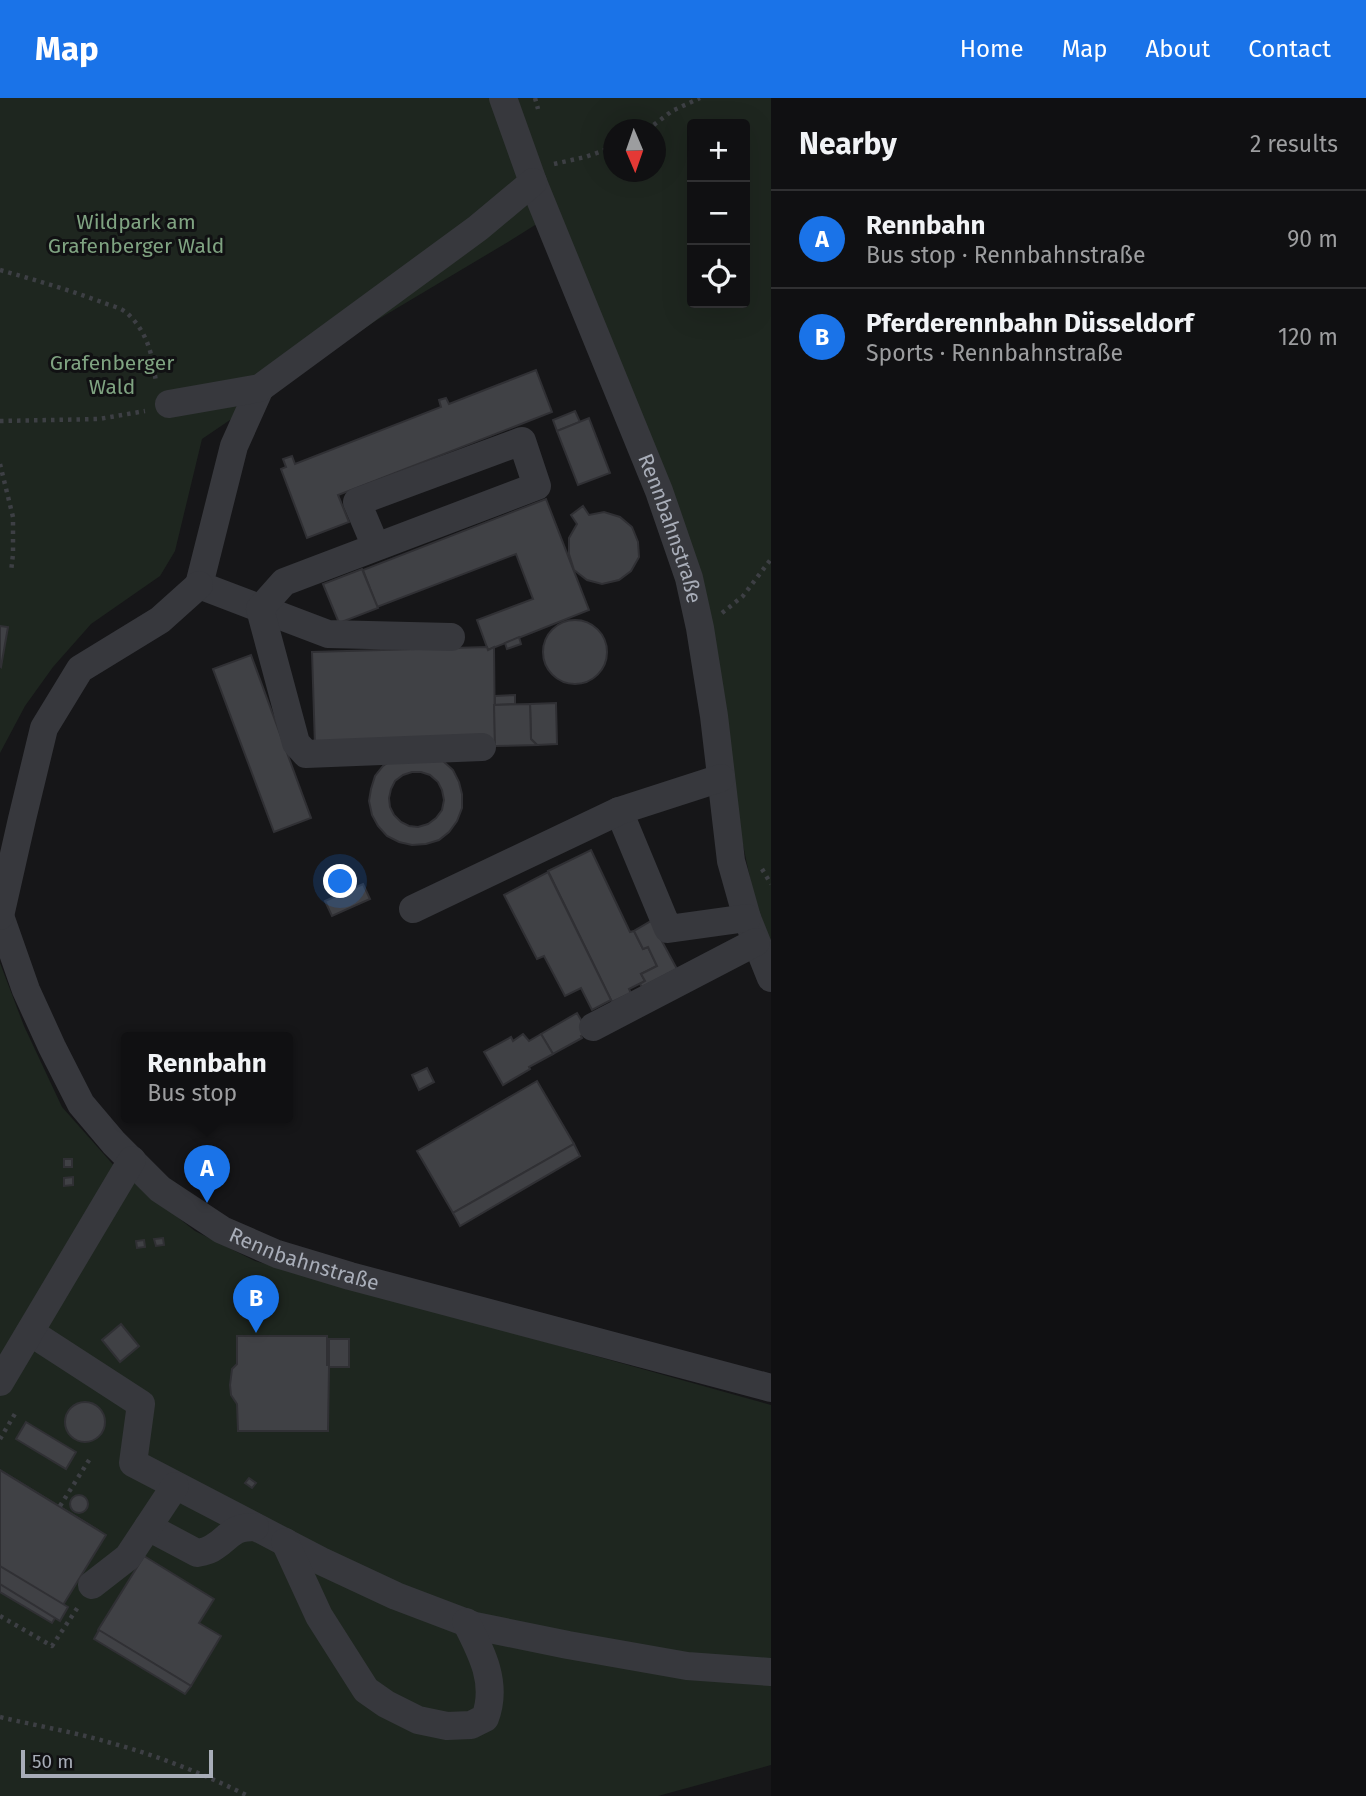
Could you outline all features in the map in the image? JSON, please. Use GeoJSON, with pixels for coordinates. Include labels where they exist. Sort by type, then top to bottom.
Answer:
{"type":"FeatureCollection","features":[{"type":"Feature","properties":{"kind":"street","name":"Rennbahnstraße"},"geometry":{"type":"LineString","coordinates":[[503,98],[533,182],[659,491],[689,578],[715,716],[731,861],[751,930],[771,978]]}},
{"type":"Feature","properties":{"kind":"street"},"geometry":{"type":"LineString","coordinates":[[164,406],[260,388],[478,228],[533,182]]}},
{"type":"Feature","properties":{"kind":"street"},"geometry":{"type":"LineString","coordinates":[[0,916],[44,729],[80,668],[160,620],[199,585],[234,446],[260,388]]}},
{"type":"Feature","properties":{"kind":"street"},"geometry":{"type":"LineString","coordinates":[[260,609],[284,582],[537,486],[522,441],[357,502],[376,547]]}},
{"type":"Feature","properties":{"kind":"street"},"geometry":{"type":"LineString","coordinates":[[199,585],[328,634],[451,637]]}},
{"type":"Feature","properties":{"kind":"street"},"geometry":{"type":"LineString","coordinates":[[260,609],[296,743],[306,754],[482,747]]}},
{"type":"Feature","properties":{"kind":"street"},"geometry":{"type":"LineString","coordinates":[[413,909],[620,811],[721,778]]}},
{"type":"Feature","properties":{"kind":"street"},"geometry":{"type":"LineString","coordinates":[[620,811],[668,929],[751,930]]}},
{"type":"Feature","properties":{"kind":"street","name":"Rennbahnstraße"},"geometry":{"type":"LineString","coordinates":[[0,916],[26,990],[81,1104],[114,1143],[160,1189],[222,1230],[277,1254],[350,1276],[771,1388]]}},
{"type":"Feature","properties":{"kind":"street"},"geometry":{"type":"LineString","coordinates":[[593,1027],[751,930]]}},
{"type":"Feature","properties":{"kind":"street"},"geometry":{"type":"LineString","coordinates":[[0,1382],[132,1160]]}},
{"type":"Feature","properties":{"kind":"street"},"geometry":{"type":"LineString","coordinates":[[30,1332],[141,1404],[133,1463],[396,1596],[475,1626],[568,1645],[687,1666],[771,1672]]}},
{"type":"Feature","properties":{"kind":"street"},"geometry":{"type":"LineString","coordinates":[[92,1585],[128,1557],[176,1486]]}},
{"type":"Feature","properties":{"kind":"street"},"geometry":{"type":"LineString","coordinates":[[148,1527],[197,1553],[212,1549],[241,1527],[255,1527]]}},
{"type":"Feature","properties":{"kind":"street"},"geometry":{"type":"LineString","coordinates":[[285,1542],[319,1616],[366,1690],[386,1704],[418,1720],[447,1726],[471,1725],[485,1718],[490,1705],[490,1681],[482,1653],[466,1622]]}},
{"type":"Feature","properties":{"kind":"path"},"geometry":{"type":"LineString","coordinates":[[661,119],[700,98]]}},
{"type":"Feature","properties":{"kind":"path"},"geometry":{"type":"LineString","coordinates":[[533,182],[555,163],[603,151]]}},
{"type":"Feature","properties":{"kind":"path"},"geometry":{"type":"LineString","coordinates":[[0,270],[126,311],[138,324],[148,342],[164,406],[99,419],[0,421]]}},
{"type":"Feature","properties":{"kind":"path"},"geometry":{"type":"LineString","coordinates":[[0,464],[13,517],[11,572]]}},
{"type":"Feature","properties":{"kind":"path"},"geometry":{"type":"LineString","coordinates":[[700,628],[743,596],[771,559]]}},
{"type":"Feature","properties":{"kind":"path"},"geometry":{"type":"LineString","coordinates":[[0,1439],[16,1412]]}},
{"type":"Feature","properties":{"kind":"path"},"geometry":{"type":"LineString","coordinates":[[60,1506],[91,1457]]}},
{"type":"Feature","properties":{"kind":"path"},"geometry":{"type":"LineString","coordinates":[[0,1616],[52,1646],[92,1585]]}},
{"type":"Feature","properties":{"kind":"path"},"geometry":{"type":"LineString","coordinates":[[0,1717],[132,1749],[184,1767],[248,1796]]}},
{"type":"Feature","properties":{"kind":"green space","name":"Grafenberger Wald"},"geometry":{"type":"Polygon","coordinates":[[[0,98],[771,98],[771,943],[754,897],[739,826],[733,764],[559,210],[377,320],[202,439],[175,551],[160,576],[91,624],[53,667],[25,706],[0,753],[0,98]]]}},
{"type":"Feature","properties":{"kind":"green space"},"geometry":{"type":"Polygon","coordinates":[[[0,963],[24,1026],[62,1107],[117,1169],[195,1231],[255,1261],[771,1405],[771,1765],[658,1796],[0,1796],[0,963]]]}},
{"type":"Feature","properties":{"kind":"building"},"geometry":{"type":"Polygon","coordinates":[[[536,370],[552,412],[338,495],[349,522],[307,538],[281,469],[286,467],[283,459],[292,456],[295,464],[441,407],[439,400],[446,398],[449,404],[536,370]]]}},
{"type":"Feature","properties":{"kind":"building"},"geometry":{"type":"Polygon","coordinates":[[[575,411],[580,422],[557,431],[553,420],[575,411]]]}},
{"type":"Feature","properties":{"kind":"building"},"geometry":{"type":"Polygon","coordinates":[[[589,418],[610,473],[578,485],[557,431],[589,418]]]}},
{"type":"Feature","properties":{"kind":"building"},"geometry":{"type":"Polygon","coordinates":[[[546,499],[589,610],[488,650],[477,620],[533,599],[516,554],[377,607],[363,570],[546,499]]]}},
{"type":"Feature","properties":{"kind":"building"},"geometry":{"type":"Polygon","coordinates":[[[583,506],[589,515],[604,512],[620,517],[632,527],[638,542],[639,557],[631,571],[619,580],[602,584],[587,580],[574,570],[569,554],[569,538],[577,524],[571,515],[583,506]]]}},
{"type":"Feature","properties":{"kind":"building"},"geometry":{"type":"Polygon","coordinates":[[[362,569],[378,608],[339,623],[323,584],[362,569]]]}},
{"type":"Feature","properties":{"kind":"building"},"geometry":{"type":"Polygon","coordinates":[[[575,620],[593,626],[601,634],[607,652],[601,670],[593,678],[575,684],[557,678],[549,670],[543,652],[549,634],[557,626],[575,620]]]}},
{"type":"Feature","properties":{"kind":"building"},"geometry":{"type":"Polygon","coordinates":[[[0,626],[8,627],[1,667],[0,666],[0,626]]]}},
{"type":"Feature","properties":{"kind":"building"},"geometry":{"type":"Polygon","coordinates":[[[519,637],[521,644],[507,649],[505,643],[519,637]]]}},
{"type":"Feature","properties":{"kind":"building"},"geometry":{"type":"Polygon","coordinates":[[[487,647],[488,650],[494,647],[495,741],[315,746],[312,652],[487,647]]]}},
{"type":"Feature","properties":{"kind":"building"},"geometry":{"type":"Polygon","coordinates":[[[251,655],[311,818],[274,832],[213,669],[251,655]]]}},
{"type":"Feature","properties":{"kind":"building"},"geometry":{"type":"Polygon","coordinates":[[[515,695],[515,704],[495,705],[495,696],[515,695]]]}},
{"type":"Feature","properties":{"kind":"building"},"geometry":{"type":"Polygon","coordinates":[[[556,703],[557,744],[537,745],[531,739],[530,704],[556,703]]]}},
{"type":"Feature","properties":{"kind":"building"},"geometry":{"type":"Polygon","coordinates":[[[530,704],[531,739],[537,745],[495,746],[494,705],[530,704]]]}},
{"type":"Feature","properties":{"kind":"building"},"geometry":{"type":"Polygon","coordinates":[[[394,758],[443,761],[453,770],[462,794],[462,808],[449,832],[439,840],[412,845],[387,836],[372,815],[369,801],[375,776],[394,758]],[[421,772],[403,775],[395,781],[389,798],[394,815],[409,826],[428,824],[442,810],[444,800],[438,782],[421,772]]]}},
{"type":"Feature","properties":{"kind":"building"},"geometry":{"type":"Polygon","coordinates":[[[591,850],[630,932],[634,931],[643,949],[648,947],[657,966],[641,974],[645,981],[629,989],[631,993],[612,1002],[548,871],[591,850]]]}},
{"type":"Feature","properties":{"kind":"building"},"geometry":{"type":"Polygon","coordinates":[[[548,872],[611,1000],[592,1010],[581,988],[565,996],[544,956],[537,959],[504,895],[548,872]]]}},
{"type":"Feature","properties":{"kind":"building"},"geometry":{"type":"Polygon","coordinates":[[[363,884],[370,899],[332,916],[325,901],[363,884]]]}},
{"type":"Feature","properties":{"kind":"building"},"geometry":{"type":"Polygon","coordinates":[[[651,921],[677,969],[642,987],[640,984],[645,981],[641,974],[657,966],[648,947],[643,949],[634,931],[651,921]]]}},
{"type":"Feature","properties":{"kind":"building"},"geometry":{"type":"Polygon","coordinates":[[[577,1013],[588,1032],[553,1054],[541,1034],[577,1013]]]}},
{"type":"Feature","properties":{"kind":"building"},"geometry":{"type":"Polygon","coordinates":[[[523,1034],[529,1041],[541,1034],[553,1054],[503,1085],[484,1052],[511,1037],[513,1041],[523,1034]]]}},
{"type":"Feature","properties":{"kind":"building"},"geometry":{"type":"Polygon","coordinates":[[[427,1068],[434,1082],[419,1090],[412,1075],[427,1068]]]}},
{"type":"Feature","properties":{"kind":"building"},"geometry":{"type":"Polygon","coordinates":[[[537,1081],[574,1144],[453,1213],[417,1151],[537,1081]]]}},
{"type":"Feature","properties":{"kind":"building"},"geometry":{"type":"Polygon","coordinates":[[[574,1144],[580,1156],[460,1226],[453,1213],[574,1144]]]}},
{"type":"Feature","properties":{"kind":"building"},"geometry":{"type":"Polygon","coordinates":[[[64,1159],[72,1159],[72,1167],[64,1167],[64,1159]]]}},
{"type":"Feature","properties":{"kind":"building"},"geometry":{"type":"Polygon","coordinates":[[[73,1177],[73,1185],[64,1186],[64,1178],[73,1177]]]}},
{"type":"Feature","properties":{"kind":"building"},"geometry":{"type":"Polygon","coordinates":[[[163,1238],[164,1245],[156,1246],[154,1239],[163,1238]]]}},
{"type":"Feature","properties":{"kind":"building"},"geometry":{"type":"Polygon","coordinates":[[[144,1240],[145,1247],[137,1248],[136,1241],[144,1240]]]}},
{"type":"Feature","properties":{"kind":"building"},"geometry":{"type":"Polygon","coordinates":[[[121,1324],[139,1346],[120,1362],[102,1340],[121,1324]]]}},
{"type":"Feature","properties":{"kind":"building"},"geometry":{"type":"Polygon","coordinates":[[[237,1336],[327,1336],[328,1431],[238,1431],[237,1404],[231,1395],[230,1385],[232,1369],[237,1364],[237,1336]]]}},
{"type":"Feature","properties":{"kind":"building"},"geometry":{"type":"Polygon","coordinates":[[[329,1339],[349,1339],[349,1367],[329,1367],[329,1339]]]}},
{"type":"Feature","properties":{"kind":"building"},"geometry":{"type":"Polygon","coordinates":[[[85,1402],[93,1403],[99,1408],[104,1414],[104,1430],[99,1436],[93,1441],[85,1442],[77,1441],[71,1436],[66,1430],[65,1422],[66,1414],[71,1408],[77,1403],[85,1402]]]}},
{"type":"Feature","properties":{"kind":"building"},"geometry":{"type":"Polygon","coordinates":[[[26,1422],[76,1452],[66,1469],[16,1439],[26,1422]]]}},
{"type":"Feature","properties":{"kind":"building"},"geometry":{"type":"Polygon","coordinates":[[[0,1470],[98,1530],[55,1600],[0,1566],[0,1470]]]}},
{"type":"Feature","properties":{"kind":"building"},"geometry":{"type":"Polygon","coordinates":[[[0,1470],[106,1535],[52,1623],[0,1592],[0,1470]]]}},
{"type":"Feature","properties":{"kind":"building"},"geometry":{"type":"Polygon","coordinates":[[[249,1478],[256,1483],[252,1488],[245,1483],[249,1478]]]}},
{"type":"Feature","properties":{"kind":"building"},"geometry":{"type":"Polygon","coordinates":[[[75,1495],[83,1495],[88,1504],[86,1511],[75,1513],[70,1508],[70,1500],[75,1495]]]}},
{"type":"Feature","properties":{"kind":"building"},"geometry":{"type":"Polygon","coordinates":[[[144,1556],[214,1599],[199,1623],[221,1636],[191,1686],[98,1630],[144,1556]]]}},
{"type":"Feature","properties":{"kind":"building"},"geometry":{"type":"Polygon","coordinates":[[[0,1566],[68,1607],[60,1621],[0,1584],[0,1566]]]}},
{"type":"Feature","properties":{"kind":"building"},"geometry":{"type":"Polygon","coordinates":[[[99,1630],[191,1686],[185,1694],[94,1639],[99,1630]]]}},
{"type":"Feature","properties":{"kind":"place","name":"Rennbahn"},"geometry":{"type":"Point","coordinates":[207,1203]}},
{"type":"Feature","properties":{"kind":"place","name":"Pferderennbahn Düsseldorf"},"geometry":{"type":"Point","coordinates":[256,1333]}},
{"type":"Feature","properties":{"kind":"park label","name":"Wildpark am Grafenberger Wald"},"geometry":{"type":"Point","coordinates":[136,234]}}]}
